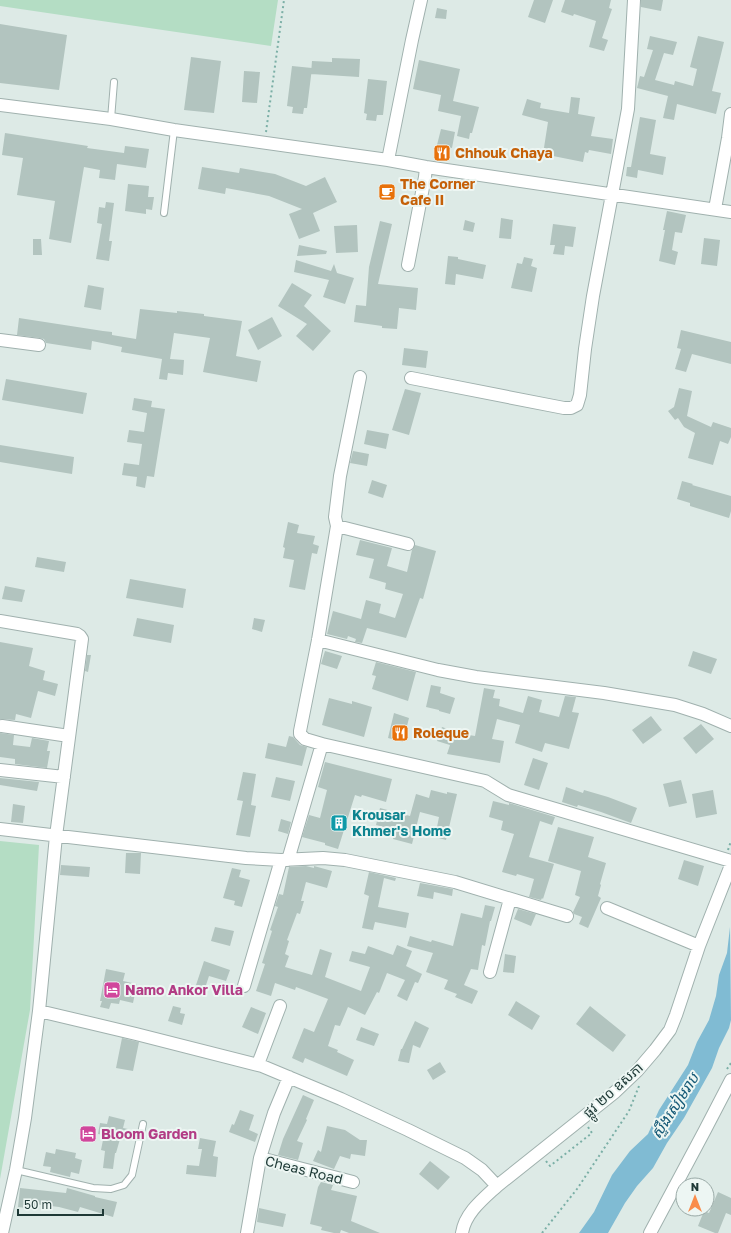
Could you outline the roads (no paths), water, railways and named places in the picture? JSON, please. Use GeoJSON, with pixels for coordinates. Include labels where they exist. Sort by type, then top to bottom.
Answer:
{"type":"FeatureCollection","features":[{"type":"Feature","properties":{"kind":"street"},"geometry":{"type":"LineString","coordinates":[[388,160],[421,0]]}},
{"type":"Feature","properties":{"kind":"street"},"geometry":{"type":"LineString","coordinates":[[411,378],[564,408],[571,408],[577,405],[580,395],[593,296],[628,109],[634,0]]}},
{"type":"Feature","properties":{"kind":"street"},"geometry":{"type":"LineString","coordinates":[[0,105],[111,119],[174,130],[388,160],[426,167],[731,212]]}},
{"type":"Feature","properties":{"kind":"street"},"geometry":{"type":"LineString","coordinates":[[715,209],[731,114]]}},
{"type":"Feature","properties":{"kind":"street"},"geometry":{"type":"LineString","coordinates":[[408,266],[426,167]]}},
{"type":"Feature","properties":{"kind":"street"},"geometry":{"type":"LineString","coordinates":[[0,340],[39,345]]}},
{"type":"Feature","properties":{"kind":"street"},"geometry":{"type":"LineString","coordinates":[[360,377],[340,476],[335,517],[337,526],[318,640],[300,734],[305,739],[322,744],[485,782],[508,795],[729,862]]}},
{"type":"Feature","properties":{"kind":"street"},"geometry":{"type":"LineString","coordinates":[[337,526],[408,544]]}},
{"type":"Feature","properties":{"kind":"street"},"geometry":{"type":"LineString","coordinates":[[0,621],[77,634],[82,639],[56,836],[39,1011],[25,1118],[16,1170],[2,1225]]}},
{"type":"Feature","properties":{"kind":"street"},"geometry":{"type":"LineString","coordinates":[[318,640],[438,670],[476,677],[604,693],[675,705],[703,714],[731,726]]}},
{"type":"Feature","properties":{"kind":"street"},"geometry":{"type":"LineString","coordinates":[[2,726],[69,736]]}},
{"type":"Feature","properties":{"kind":"street"},"geometry":{"type":"LineString","coordinates":[[244,986],[322,744]]}},
{"type":"Feature","properties":{"kind":"street"},"geometry":{"type":"LineString","coordinates":[[0,770],[64,778]]}},
{"type":"Feature","properties":{"kind":"street"},"geometry":{"type":"LineString","coordinates":[[0,829],[246,858],[284,860],[323,858],[345,860],[455,882],[567,916]]}},
{"type":"Feature","properties":{"kind":"street","name":"ផ្លូវ ២០ ឧសភា"},"geometry":{"type":"LineString","coordinates":[[462,1233],[467,1219],[472,1211],[497,1186],[615,1092],[637,1071],[670,1030],[729,862]]}},
{"type":"Feature","properties":{"kind":"street"},"geometry":{"type":"LineString","coordinates":[[490,972],[510,899]]}},
{"type":"Feature","properties":{"kind":"street"},"geometry":{"type":"LineString","coordinates":[[607,908],[700,946]]}},
{"type":"Feature","properties":{"kind":"street"},"geometry":{"type":"LineString","coordinates":[[258,1064],[280,1006]]}},
{"type":"Feature","properties":{"kind":"street"},"geometry":{"type":"LineString","coordinates":[[39,1011],[258,1064],[401,1127],[465,1158],[482,1170],[497,1186]]}},
{"type":"Feature","properties":{"kind":"street"},"geometry":{"type":"LineString","coordinates":[[260,1158],[274,1113],[289,1077]]}},
{"type":"Feature","properties":{"kind":"street"},"geometry":{"type":"LineString","coordinates":[[650,1233],[731,1080]]}},
{"type":"Feature","properties":{"kind":"street","name":"Cheas Road"},"geometry":{"type":"LineString","coordinates":[[249,1232],[260,1158],[353,1182]]}},
{"type":"Feature","properties":{"kind":"lane"},"geometry":{"type":"LineString","coordinates":[[111,119],[114,82]]}},
{"type":"Feature","properties":{"kind":"lane"},"geometry":{"type":"LineString","coordinates":[[164,213],[174,130]]}},
{"type":"Feature","properties":{"kind":"lane"},"geometry":{"type":"LineString","coordinates":[[16,1170],[93,1188],[111,1189],[124,1185],[132,1175],[143,1124]]}},
{"type":"Feature","properties":{"kind":"water","name":"ស្ទឹងសៀមរាប"},"geometry":{"type":"Polygon","coordinates":[[[730,927],[731,1020],[712,1068],[684,1118],[667,1143],[653,1168],[637,1186],[625,1203],[608,1233],[579,1233],[594,1212],[612,1175],[630,1151],[648,1134],[659,1110],[688,1065],[697,1042],[709,1020],[716,996],[719,975],[727,953],[730,927]]]}},
{"type":"Feature","properties":{"kind":"place","name":"Chhouk Chaya"},"geometry":{"type":"Point","coordinates":[442,153]}},
{"type":"Feature","properties":{"kind":"place","name":"The Corner Cafe II"},"geometry":{"type":"Point","coordinates":[387,192]}},
{"type":"Feature","properties":{"kind":"place","name":"Roleque"},"geometry":{"type":"Point","coordinates":[400,733]}},
{"type":"Feature","properties":{"kind":"place","name":"Krousar Khmer's Home"},"geometry":{"type":"Point","coordinates":[339,823]}},
{"type":"Feature","properties":{"kind":"place","name":"Namo Ankor Villa"},"geometry":{"type":"Point","coordinates":[112,990]}},
{"type":"Feature","properties":{"kind":"place","name":"Bloom Garden"},"geometry":{"type":"Point","coordinates":[88,1134]}}]}
